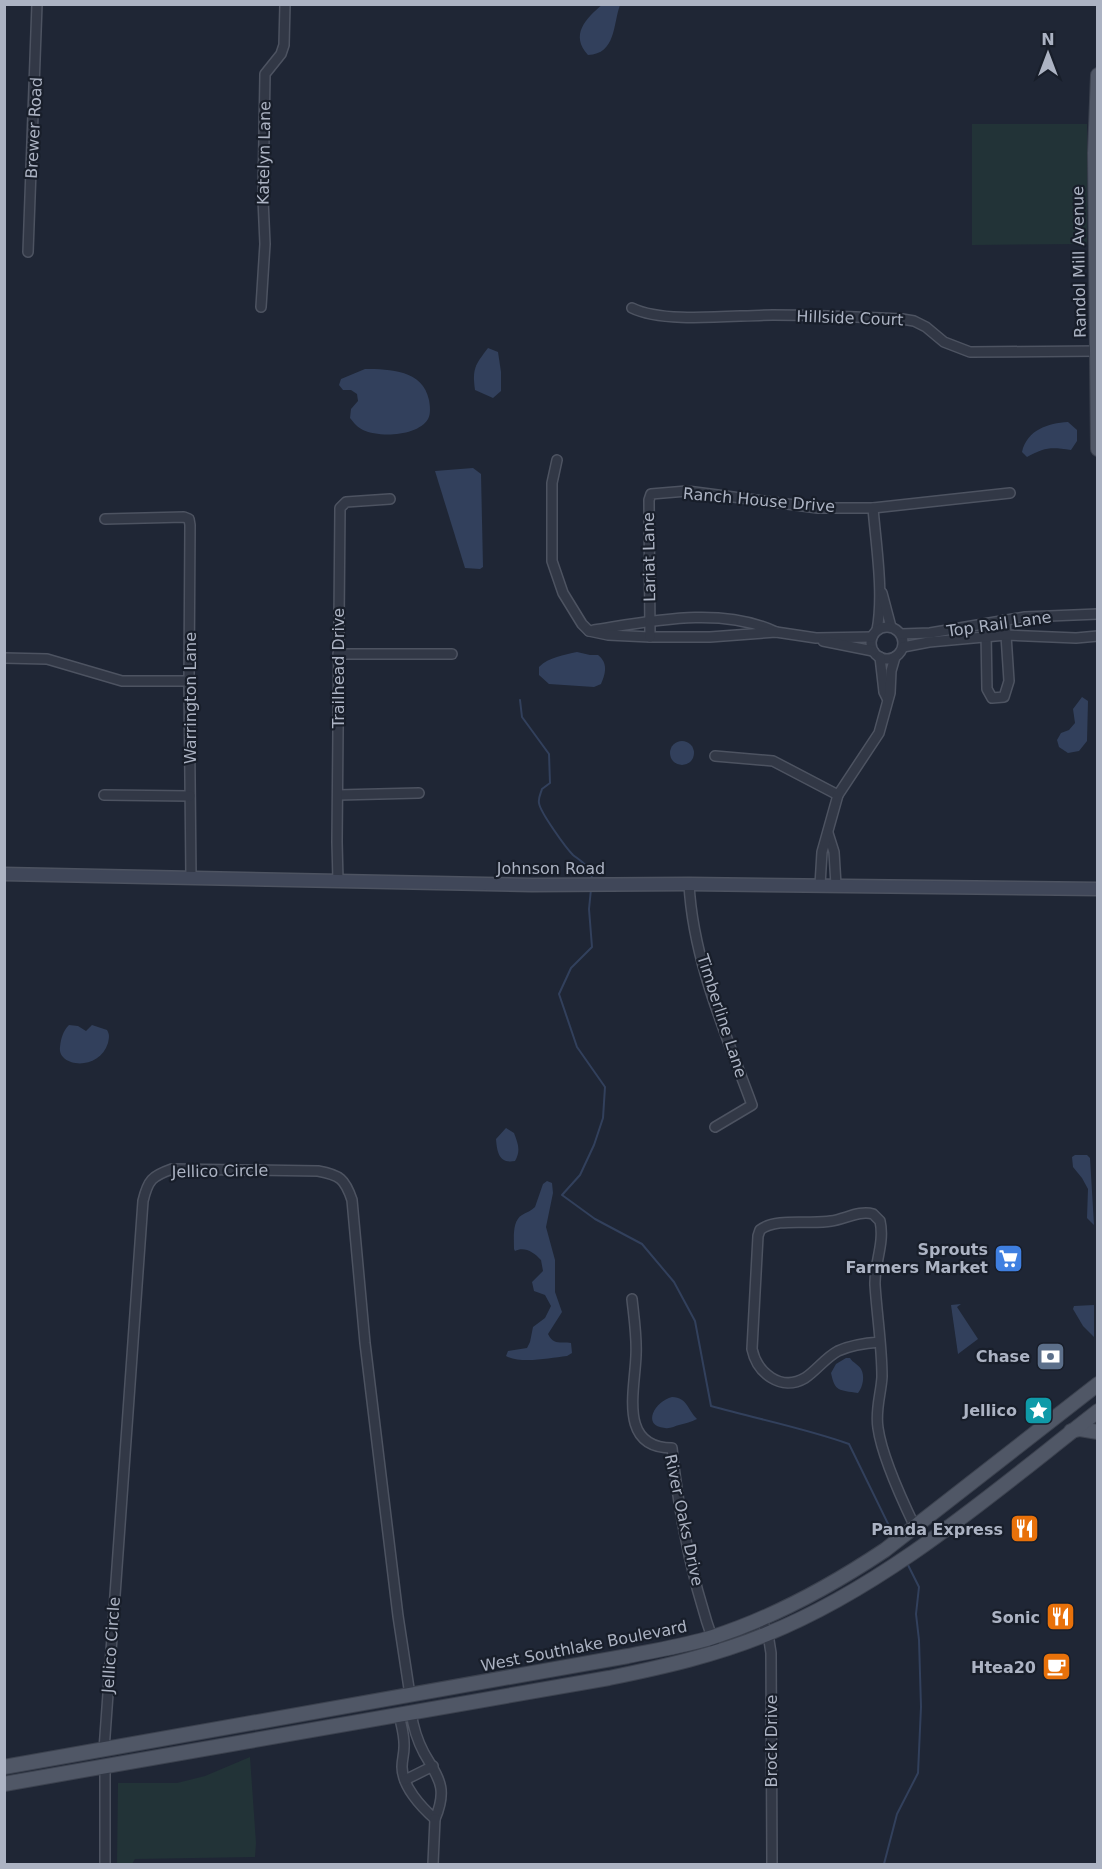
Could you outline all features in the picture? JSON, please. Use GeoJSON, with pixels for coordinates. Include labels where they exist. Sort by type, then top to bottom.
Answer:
{"type":"FeatureCollection","features":[{"type":"Feature","properties":{"kind":"main road","name":"Randol Mill Avenue"},"geometry":{"type":"LineString","coordinates":[[1098,75],[1095,153],[1098,449]]}},
{"type":"Feature","properties":{"kind":"main road","name":"West Southlake Boulevard"},"geometry":{"type":"LineString","coordinates":[[4,1767],[628,1656],[712,1637],[761,1619],[834,1583],[885,1550],[1098,1384]]}},
{"type":"Feature","properties":{"kind":"main road","name":"West Southlake Boulevard"},"geometry":{"type":"LineString","coordinates":[[4,1784],[631,1674],[717,1652],[768,1634],[824,1607],[888,1570],[986,1499],[1098,1411]]}},
{"type":"Feature","properties":{"kind":"main road"},"geometry":{"type":"LineString","coordinates":[[1071,1431],[1080,1429],[1098,1432]]}},
{"type":"Feature","properties":{"kind":"main road"},"geometry":{"type":"LineString","coordinates":[[405,1713],[405,1702],[414,1694]]}},
{"type":"Feature","properties":{"kind":"main road"},"geometry":{"type":"LineString","coordinates":[[104,1750],[105,1767]]}},
{"type":"Feature","properties":{"kind":"street","name":"Brewer Road"},"geometry":{"type":"LineString","coordinates":[[28,252],[37,4]]}},
{"type":"Feature","properties":{"kind":"street","name":"Katelyn Lane"},"geometry":{"type":"LineString","coordinates":[[261,308],[265,244],[263,199],[265,74],[281,54],[284,45],[285,4]]}},
{"type":"Feature","properties":{"kind":"street","name":"Hillside Court"},"geometry":{"type":"LineString","coordinates":[[632,308],[642,313],[664,317],[772,315],[902,319],[914,321],[926,327],[944,342],[970,352],[1097,351]]}},
{"type":"Feature","properties":{"kind":"street"},"geometry":{"type":"LineString","coordinates":[[557,460],[552,483],[552,561],[563,593],[582,624],[589,631],[608,635],[710,638],[776,632],[816,638],[889,659],[895,657]]}},
{"type":"Feature","properties":{"kind":"street","name":"Ranch House Drive"},"geometry":{"type":"LineString","coordinates":[[651,494],[687,491],[818,508],[873,508],[1010,493]]}},
{"type":"Feature","properties":{"kind":"street","name":"Lariat Lane"},"geometry":{"type":"LineString","coordinates":[[650,621],[649,500],[651,494]]}},
{"type":"Feature","properties":{"kind":"street","name":"Trailhead Drive"},"geometry":{"type":"LineString","coordinates":[[338,881],[340,508],[346,502],[390,499]]}},
{"type":"Feature","properties":{"kind":"street"},"geometry":{"type":"LineString","coordinates":[[873,508],[879,579],[879,619],[871,645],[876,654],[884,692],[888,700]]}},
{"type":"Feature","properties":{"kind":"street","name":"Warrington Lane"},"geometry":{"type":"LineString","coordinates":[[105,519],[189,519],[191,877]]}},
{"type":"Feature","properties":{"kind":"street"},"geometry":{"type":"LineString","coordinates":[[879,579],[891,627]]}},
{"type":"Feature","properties":{"kind":"street","name":"Top Rail Lane"},"geometry":{"type":"LineString","coordinates":[[901,634],[930,633],[1025,617],[1098,614]]}},
{"type":"Feature","properties":{"kind":"street"},"geometry":{"type":"LineString","coordinates":[[589,631],[650,621],[709,617],[760,625],[776,632]]}},
{"type":"Feature","properties":{"kind":"street"},"geometry":{"type":"LineString","coordinates":[[986,623],[987,688],[992,698],[1004,698],[1009,681],[1005,620]]}},
{"type":"Feature","properties":{"kind":"street"},"geometry":{"type":"LineString","coordinates":[[650,621],[650,637]]}},
{"type":"Feature","properties":{"kind":"street"},"geometry":{"type":"LineString","coordinates":[[816,638],[874,633],[885,627],[891,627],[901,634],[903,647],[895,657],[888,700],[879,733],[838,795],[822,852],[820,885]]}},
{"type":"Feature","properties":{"kind":"street","name":"Top Rail Lane"},"geometry":{"type":"LineString","coordinates":[[903,647],[929,642],[1006,635],[1076,638],[1098,636]]}},
{"type":"Feature","properties":{"kind":"street"},"geometry":{"type":"LineString","coordinates":[[338,654],[452,654]]}},
{"type":"Feature","properties":{"kind":"street"},"geometry":{"type":"LineString","coordinates":[[4,658],[47,659],[122,681],[189,681]]}},
{"type":"Feature","properties":{"kind":"street"},"geometry":{"type":"LineString","coordinates":[[715,756],[773,761],[838,795]]}},
{"type":"Feature","properties":{"kind":"street"},"geometry":{"type":"LineString","coordinates":[[338,795],[420,793]]}},
{"type":"Feature","properties":{"kind":"street"},"geometry":{"type":"LineString","coordinates":[[104,795],[190,796]]}},
{"type":"Feature","properties":{"kind":"street"},"geometry":{"type":"LineString","coordinates":[[828,833],[834,852],[836,885]]}},
{"type":"Feature","properties":{"kind":"street","name":"Johnson Road"},"geometry":{"type":"LineString","coordinates":[[4,874],[581,885],[836,885],[1098,889]]}},
{"type":"Feature","properties":{"kind":"street","name":"Timberline Lane"},"geometry":{"type":"LineString","coordinates":[[689,884],[691,914],[708,983],[752,1106],[715,1127]]}},
{"type":"Feature","properties":{"kind":"street","name":"Jellico Circle"},"geometry":{"type":"LineString","coordinates":[[104,1750],[143,1201],[147,1185],[157,1174],[172,1170],[318,1171],[334,1174],[346,1183],[352,1200],[368,1365],[398,1616],[414,1694]]}},
{"type":"Feature","properties":{"kind":"street"},"geometry":{"type":"LineString","coordinates":[[880,1342],[865,1343],[841,1350],[797,1382],[776,1381],[766,1375],[757,1365],[752,1349],[760,1230],[768,1225],[830,1222],[869,1212],[877,1216],[880,1221],[881,1231],[875,1283],[880,1342],[882,1377],[877,1418],[887,1459],[912,1529]]}},
{"type":"Feature","properties":{"kind":"street","name":"River Oaks Drive"},"geometry":{"type":"LineString","coordinates":[[632,1299],[636,1347],[633,1416],[638,1432],[643,1438],[662,1448],[672,1448],[689,1559],[717,1652]]}},
{"type":"Feature","properties":{"kind":"street","name":"Brock Drive"},"geometry":{"type":"LineString","coordinates":[[761,1619],[768,1634],[771,1653],[772,1864]]}},
{"type":"Feature","properties":{"kind":"street"},"geometry":{"type":"LineString","coordinates":[[405,1713],[439,1777],[441,1804],[435,1819],[433,1864]]}},
{"type":"Feature","properties":{"kind":"street"},"geometry":{"type":"LineString","coordinates":[[405,1713],[405,1750],[401,1766],[405,1780],[423,1810],[435,1819]]}},
{"type":"Feature","properties":{"kind":"street"},"geometry":{"type":"LineString","coordinates":[[405,1780],[433,1766]]}},
{"type":"Feature","properties":{"kind":"street"},"geometry":{"type":"LineString","coordinates":[[105,1767],[105,1864]]}},
{"type":"Feature","properties":{"kind":"shaded area"},"geometry":{"type":"Polygon","coordinates":[[[972,124],[1087,124],[1087,244],[972,245],[972,124]]]}},
{"type":"Feature","properties":{"kind":"shaded area"},"geometry":{"type":"Polygon","coordinates":[[[250,1757],[255,1857],[135,1859],[132,1864],[117,1864],[118,1783],[177,1783],[205,1776],[250,1757]]]}},
{"type":"Feature","properties":{"kind":"water"},"geometry":{"type":"Polygon","coordinates":[[[603,4],[620,5],[612,37],[604,49],[588,55],[580,41],[580,34],[586,21],[603,4]]]}},
{"type":"Feature","properties":{"kind":"water"},"geometry":{"type":"Polygon","coordinates":[[[488,348],[498,352],[501,372],[501,391],[493,398],[475,390],[474,383],[474,372],[488,348]]]}},
{"type":"Feature","properties":{"kind":"water"},"geometry":{"type":"Polygon","coordinates":[[[365,369],[404,373],[420,382],[426,390],[430,412],[423,425],[408,432],[388,435],[370,433],[359,428],[350,418],[351,409],[358,401],[357,394],[351,390],[343,390],[339,385],[341,379],[365,369]]]}},
{"type":"Feature","properties":{"kind":"water"},"geometry":{"type":"Polygon","coordinates":[[[1068,422],[1077,430],[1077,441],[1071,450],[1048,449],[1027,457],[1022,452],[1028,438],[1039,429],[1068,422]]]}},
{"type":"Feature","properties":{"kind":"water"},"geometry":{"type":"Polygon","coordinates":[[[473,468],[481,474],[483,567],[480,569],[465,568],[435,471],[473,468]]]}},
{"type":"Feature","properties":{"kind":"water"},"geometry":{"type":"Polygon","coordinates":[[[577,652],[598,655],[601,658],[605,668],[601,684],[594,687],[549,684],[539,675],[539,667],[547,661],[577,652]]]}},
{"type":"Feature","properties":{"kind":"water"},"geometry":{"type":"Polygon","coordinates":[[[1082,697],[1088,701],[1087,741],[1079,751],[1068,753],[1059,747],[1057,740],[1061,733],[1069,730],[1075,723],[1073,709],[1082,697]]]}},
{"type":"Feature","properties":{"kind":"water"},"geometry":{"type":"Polygon","coordinates":[[[682,741],[691,744],[694,753],[691,762],[682,765],[673,762],[670,753],[673,744],[682,741]]]}},
{"type":"Feature","properties":{"kind":"water"},"geometry":{"type":"Polygon","coordinates":[[[69,1025],[78,1026],[86,1031],[92,1025],[107,1030],[108,1043],[96,1059],[80,1063],[71,1062],[61,1054],[63,1035],[69,1025]]]}},
{"type":"Feature","properties":{"kind":"water"},"geometry":{"type":"Polygon","coordinates":[[[506,1128],[514,1133],[518,1144],[515,1161],[505,1161],[498,1152],[496,1139],[506,1128]]]}},
{"type":"Feature","properties":{"kind":"water"},"geometry":{"type":"Polygon","coordinates":[[[1087,1155],[1090,1158],[1094,1225],[1087,1218],[1088,1189],[1073,1167],[1072,1157],[1087,1155]]]}},
{"type":"Feature","properties":{"kind":"water"},"geometry":{"type":"Polygon","coordinates":[[[547,1181],[552,1183],[553,1193],[546,1227],[555,1260],[555,1292],[562,1312],[548,1334],[555,1342],[571,1343],[572,1353],[567,1356],[520,1360],[506,1356],[508,1351],[527,1348],[533,1327],[545,1318],[551,1306],[545,1295],[534,1291],[532,1282],[543,1271],[541,1260],[529,1251],[522,1249],[515,1251],[514,1230],[519,1218],[535,1207],[543,1184],[547,1181]]]}},
{"type":"Feature","properties":{"kind":"water"},"geometry":{"type":"Polygon","coordinates":[[[961,1304],[957,1307],[978,1339],[958,1354],[951,1305],[961,1304]]]}},
{"type":"Feature","properties":{"kind":"water"},"geometry":{"type":"Polygon","coordinates":[[[1094,1305],[1094,1337],[1083,1326],[1073,1309],[1074,1306],[1094,1305]]]}},
{"type":"Feature","properties":{"kind":"water"},"geometry":{"type":"Polygon","coordinates":[[[850,1358],[862,1372],[863,1381],[858,1393],[839,1389],[834,1384],[831,1373],[836,1364],[850,1358]]]}},
{"type":"Feature","properties":{"kind":"water"},"geometry":{"type":"Polygon","coordinates":[[[672,1397],[681,1399],[697,1419],[669,1428],[654,1423],[652,1418],[656,1408],[660,1403],[672,1397]]]}},
{"type":"Feature","properties":{"kind":"waterway"},"geometry":{"type":"LineString","coordinates":[[520,700],[522,717],[549,754],[550,783],[542,789],[539,799],[540,808],[573,855],[589,869],[592,881]]}},
{"type":"Feature","properties":{"kind":"waterway"},"geometry":{"type":"LineString","coordinates":[[591,889],[589,909],[592,947],[571,968],[559,994],[577,1047],[605,1087],[603,1118],[580,1175],[562,1195],[595,1219],[642,1244],[674,1282],[695,1321],[711,1406],[798,1428],[849,1444],[894,1536]]}},
{"type":"Feature","properties":{"kind":"waterway"},"geometry":{"type":"LineString","coordinates":[[884,1864],[897,1814],[918,1773],[921,1707],[916,1614],[919,1587],[907,1563]]}},
{"type":"Feature","properties":{"kind":"place","name":"Sprouts Farmers Market"},"geometry":{"type":"Point","coordinates":[1009,1258]}},
{"type":"Feature","properties":{"kind":"place","name":"Chase"},"geometry":{"type":"Point","coordinates":[1051,1356]}},
{"type":"Feature","properties":{"kind":"place","name":"Jellico"},"geometry":{"type":"Point","coordinates":[1038,1410]}},
{"type":"Feature","properties":{"kind":"place","name":"Panda Express"},"geometry":{"type":"Point","coordinates":[1024,1529]}},
{"type":"Feature","properties":{"kind":"place","name":"Sonic"},"geometry":{"type":"Point","coordinates":[1061,1617]}},
{"type":"Feature","properties":{"kind":"place","name":"Htea20"},"geometry":{"type":"Point","coordinates":[1057,1667]}}]}
